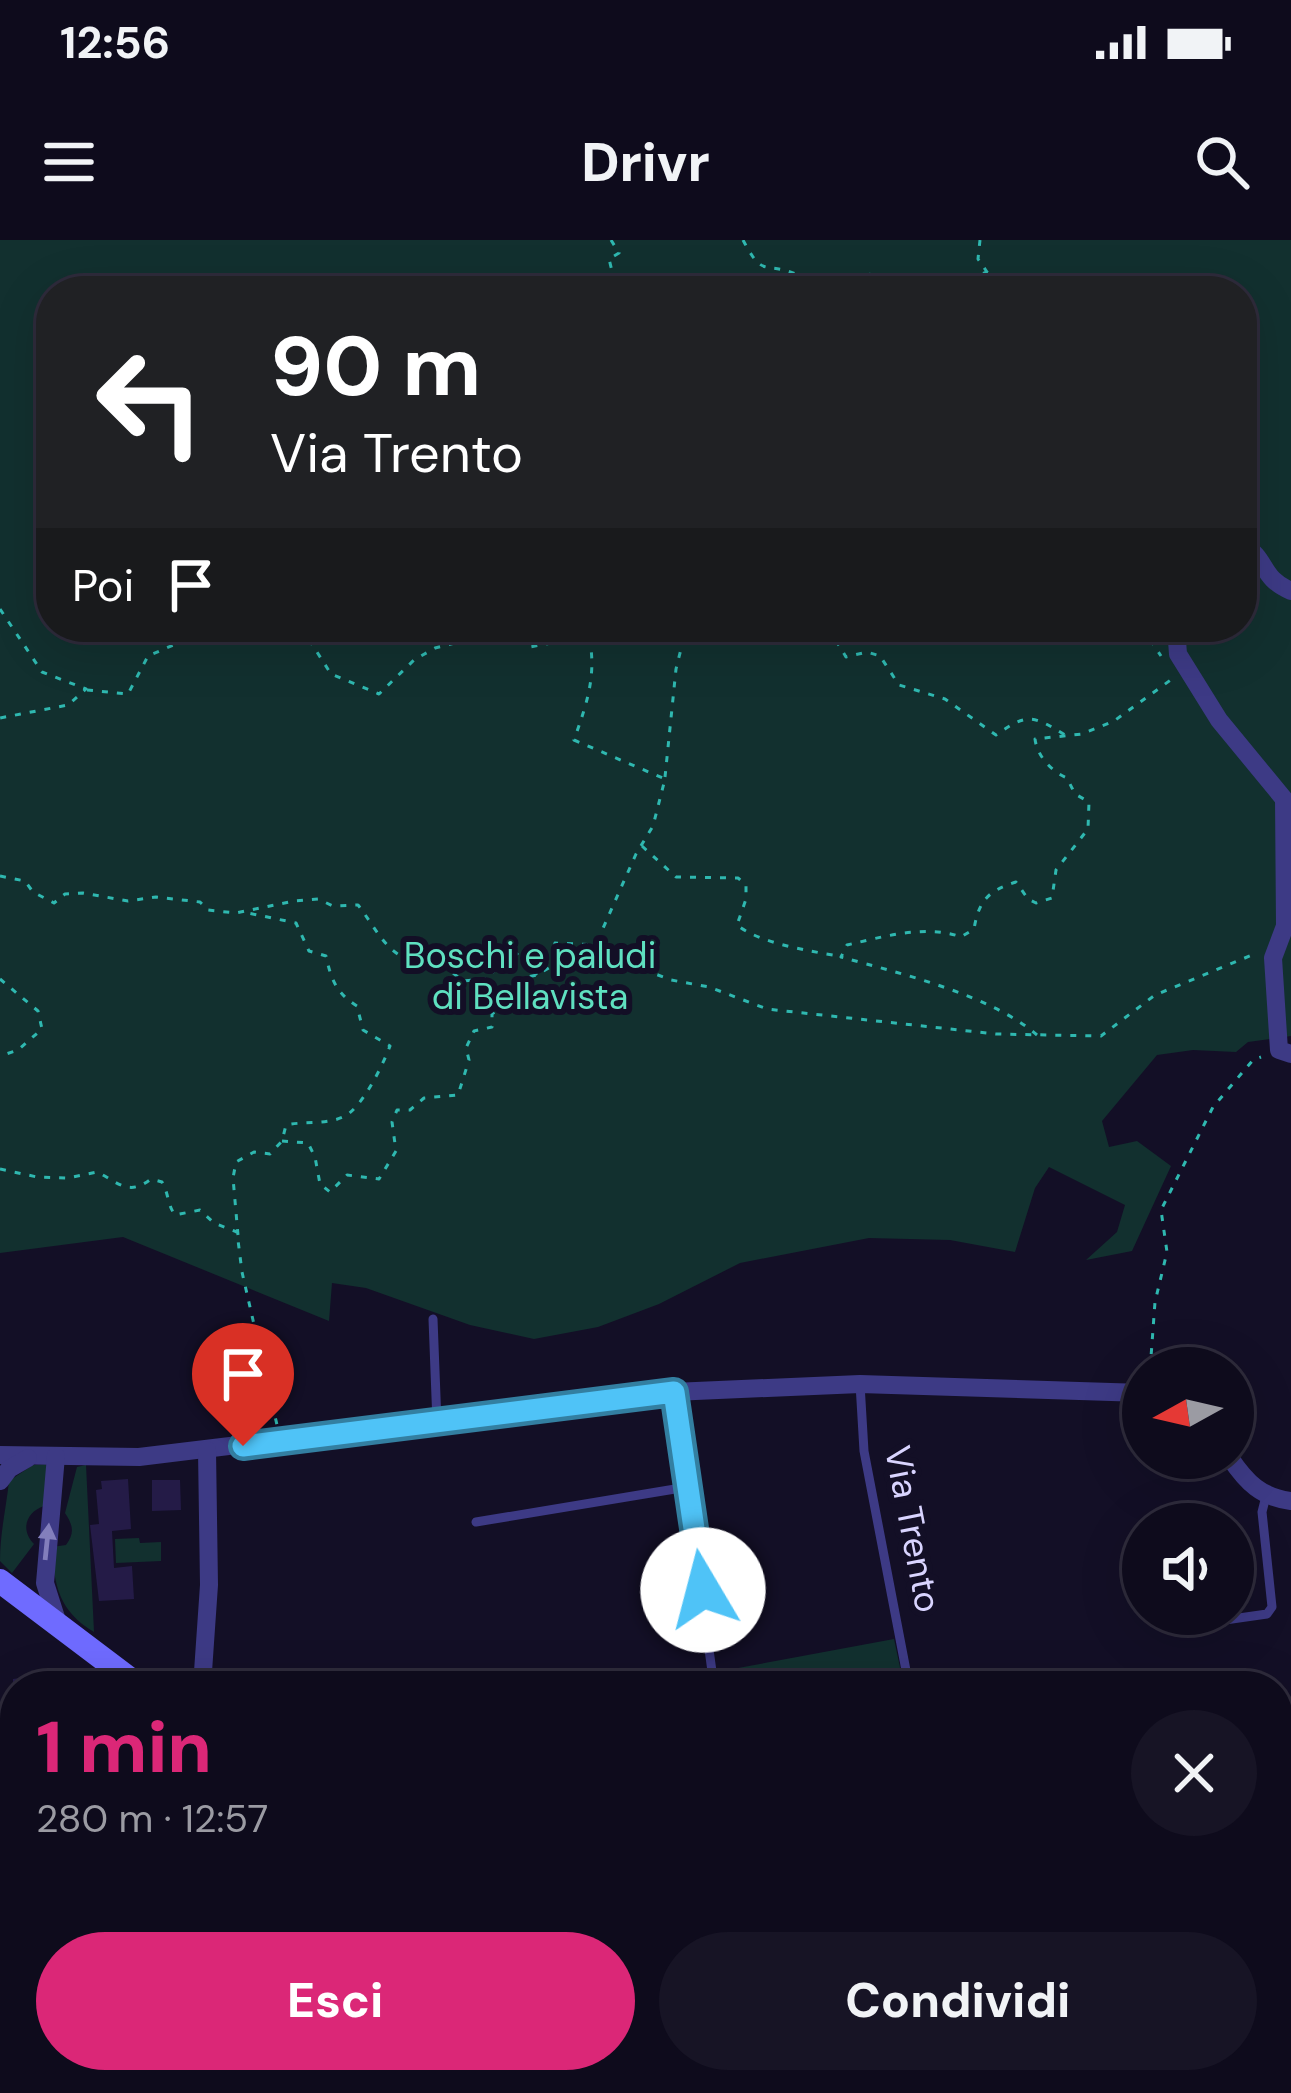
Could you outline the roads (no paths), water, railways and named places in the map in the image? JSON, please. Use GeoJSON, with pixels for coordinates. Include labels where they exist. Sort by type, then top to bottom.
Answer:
{"type":"FeatureCollection","features":[{"type":"Feature","properties":{"kind":"main road"},"geometry":{"type":"LineString","coordinates":[[3,1581],[119,1671]]}},
{"type":"Feature","properties":{"kind":"street"},"geometry":{"type":"LineString","coordinates":[[1257,555],[1273,583],[1291,591]]}},
{"type":"Feature","properties":{"kind":"street"},"geometry":{"type":"LineString","coordinates":[[1177,642],[1178,654],[1220,720],[1284,799],[1285,926],[1273,958],[1285,1052]]}},
{"type":"Feature","properties":{"kind":"street"},"geometry":{"type":"LineString","coordinates":[[0,1455],[139,1457],[674,1392],[860,1384],[1122,1392]]}},
{"type":"Feature","properties":{"kind":"street"},"geometry":{"type":"LineString","coordinates":[[203,1671],[209,1586],[207,1450]]}},
{"type":"Feature","properties":{"kind":"street"},"geometry":{"type":"LineString","coordinates":[[0,1481],[9,1468],[32,1456]]}},
{"type":"Feature","properties":{"kind":"street"},"geometry":{"type":"LineString","coordinates":[[56,1456],[45,1570],[59,1627]]}},
{"type":"Feature","properties":{"kind":"street"},"geometry":{"type":"LineString","coordinates":[[1246,1479],[1266,1496],[1291,1501]]}},
{"type":"Feature","properties":{"kind":"lane"},"geometry":{"type":"LineString","coordinates":[[433,1319],[437,1424]]}},
{"type":"Feature","properties":{"kind":"lane","name":"Via Trento"},"geometry":{"type":"LineString","coordinates":[[860,1384],[864,1451],[906,1671]]}},
{"type":"Feature","properties":{"kind":"lane"},"geometry":{"type":"LineString","coordinates":[[674,1392],[712,1671]]}},
{"type":"Feature","properties":{"kind":"lane"},"geometry":{"type":"LineString","coordinates":[[476,1522],[687,1487]]}},
{"type":"Feature","properties":{"kind":"lane"},"geometry":{"type":"LineString","coordinates":[[1254,1616],[1267,1614],[1272,1607],[1262,1512],[1266,1496]]}},
{"type":"Feature","properties":{"kind":"park label","name":"Boschi e paludi di Bellavista"},"geometry":{"type":"Point","coordinates":[530,976]}}]}
